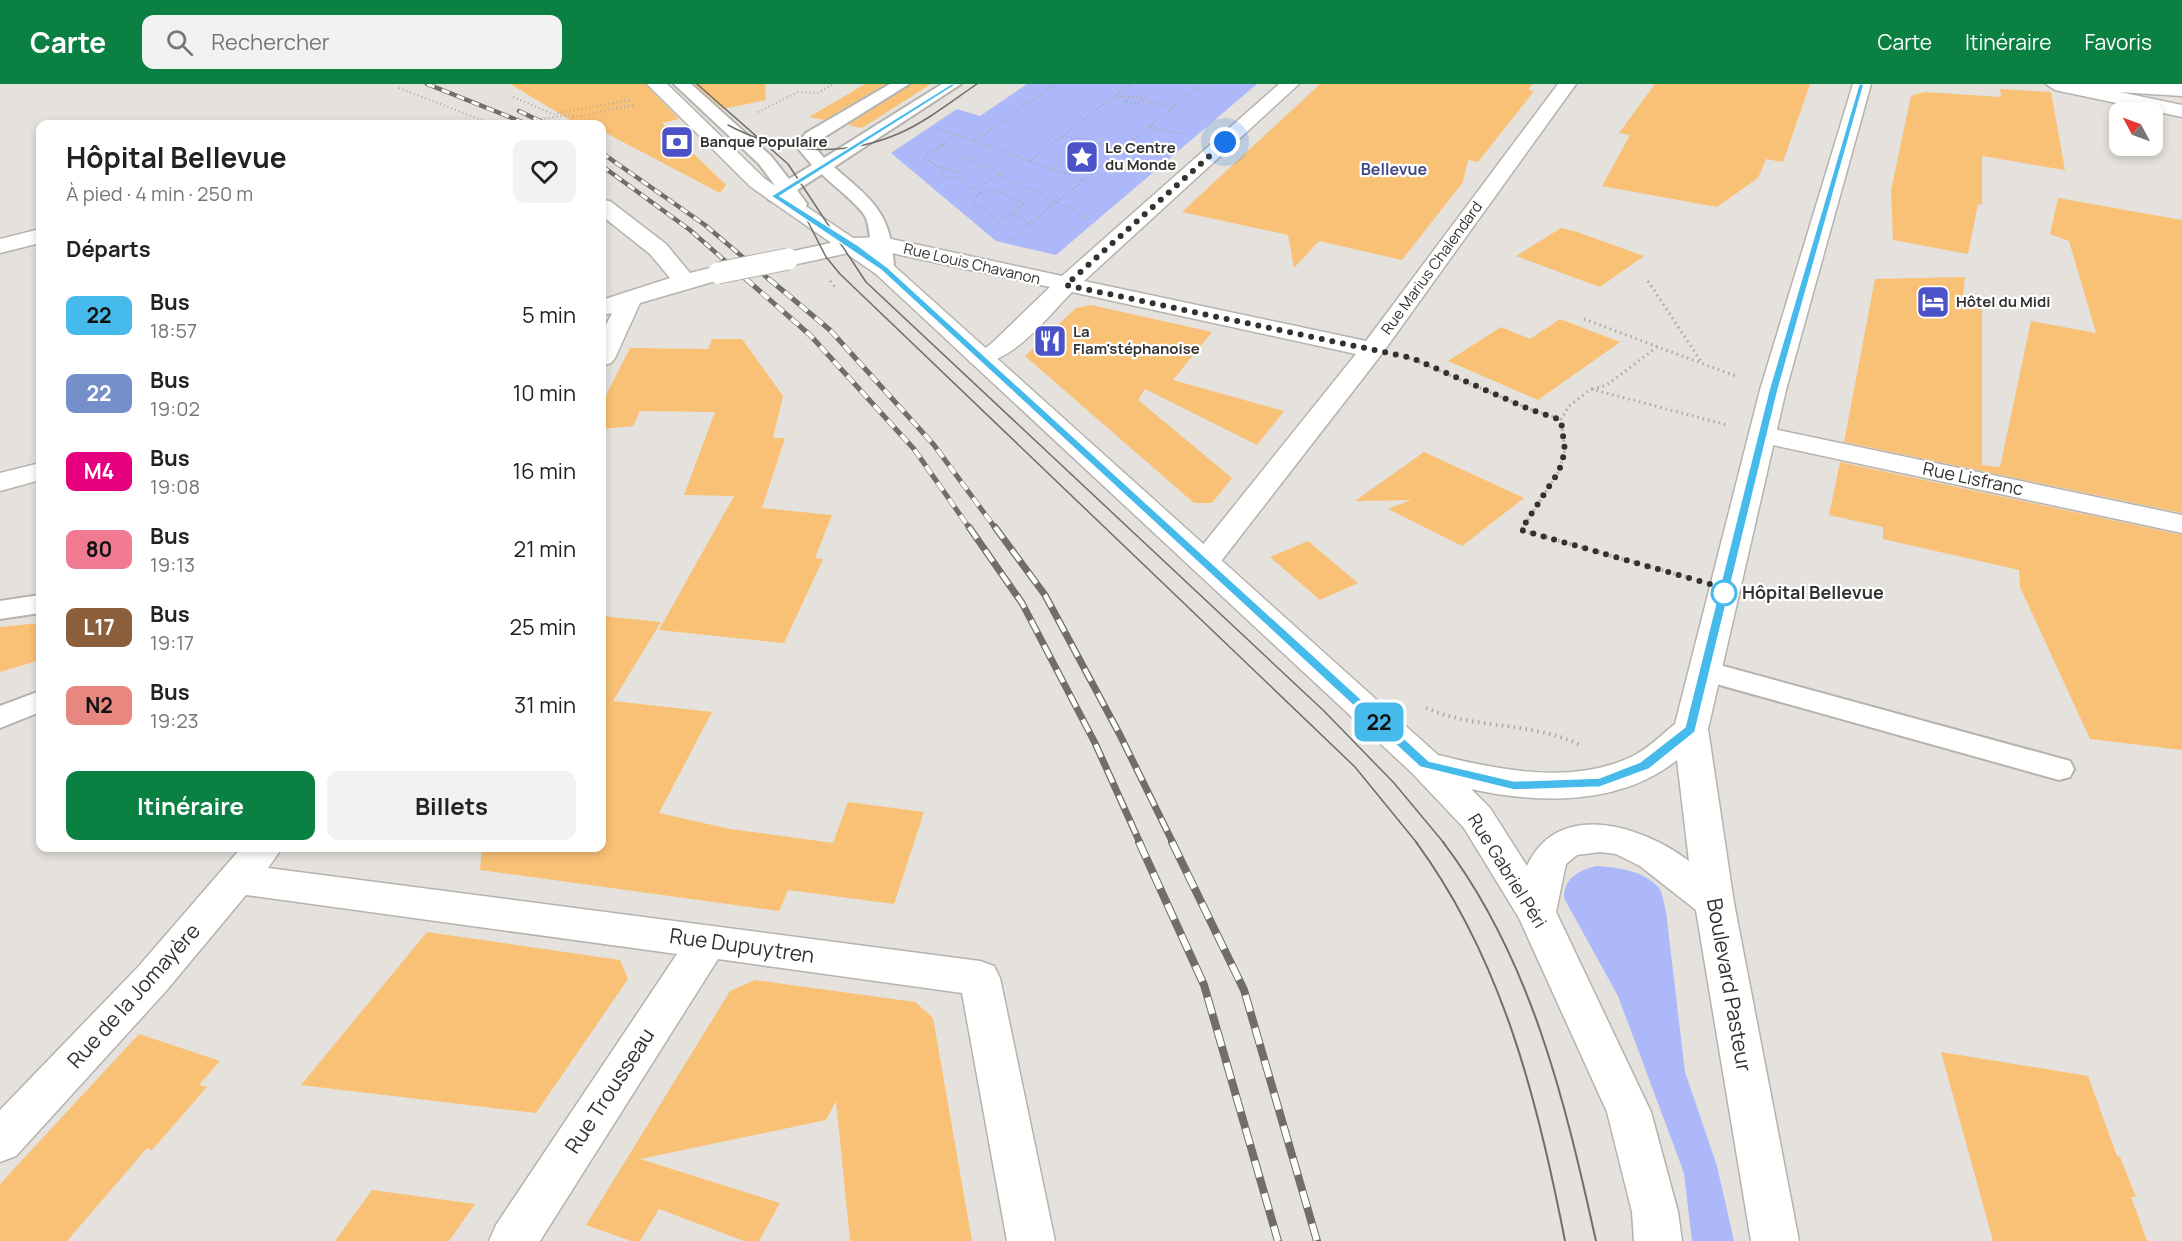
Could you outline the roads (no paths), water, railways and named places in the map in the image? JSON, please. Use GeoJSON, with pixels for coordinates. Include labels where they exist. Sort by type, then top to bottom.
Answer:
{"type":"FeatureCollection","features":[{"type":"Feature","properties":{"kind":"street"},"geometry":{"type":"LineString","coordinates":[[979,357],[996,352],[1002,347],[1066,285],[1290,84]]}},
{"type":"Feature","properties":{"kind":"street","name":"Rue Marius Chalendard"},"geometry":{"type":"LineString","coordinates":[[1203,562],[1372,351],[1567,84]]}},
{"type":"Feature","properties":{"kind":"street","name":"Boulevard Pasteur"},"geometry":{"type":"LineString","coordinates":[[1775,1241],[1714,903],[1691,729],[1724,588],[1764,435],[1773,390],[1862,84]]}},
{"type":"Feature","properties":{"kind":"street"},"geometry":{"type":"LineString","coordinates":[[2055,84],[2182,111]]}},
{"type":"Feature","properties":{"kind":"street"},"geometry":{"type":"LineString","coordinates":[[2087,84],[2182,90]]}},
{"type":"Feature","properties":{"kind":"street","name":"Rue Gabriel Péri"},"geometry":{"type":"LineString","coordinates":[[668,87],[717,141],[723,152],[781,192],[804,214],[884,268],[1425,764],[1477,818],[1536,912],[1629,1112],[1654,1212],[1658,1241]]}},
{"type":"Feature","properties":{"kind":"street"},"geometry":{"type":"LineString","coordinates":[[606,209],[657,249],[685,281],[606,307]]}},
{"type":"Feature","properties":{"kind":"street"},"geometry":{"type":"LineString","coordinates":[[0,246],[36,237]]}},
{"type":"Feature","properties":{"kind":"street","name":"Rue Louis Chavanon"},"geometry":{"type":"LineString","coordinates":[[685,281],[853,246],[882,244],[1372,351]]}},
{"type":"Feature","properties":{"kind":"street"},"geometry":{"type":"LineString","coordinates":[[606,350],[630,300]]}},
{"type":"Feature","properties":{"kind":"street","name":"Rue Lisfranc"},"geometry":{"type":"LineString","coordinates":[[1764,435],[2182,524]]}},
{"type":"Feature","properties":{"kind":"street"},"geometry":{"type":"LineString","coordinates":[[0,482],[36,472]]}},
{"type":"Feature","properties":{"kind":"street"},"geometry":{"type":"LineString","coordinates":[[1425,764],[1514,786],[1600,782],[1645,765],[1691,729]]}},
{"type":"Feature","properties":{"kind":"street"},"geometry":{"type":"LineString","coordinates":[[1536,912],[1550,858],[1561,845],[1595,837],[1633,844],[1680,873],[1714,903]]}},
{"type":"Feature","properties":{"kind":"street","name":"Rue de la Jomayère"},"geometry":{"type":"LineString","coordinates":[[0,1141],[153,979],[260,852]]}},
{"type":"Feature","properties":{"kind":"street","name":"Rue Dupuytren"},"geometry":{"type":"LineString","coordinates":[[239,879],[980,978],[1031,1241]]}},
{"type":"Feature","properties":{"kind":"street","name":"Rue Trousseau"},"geometry":{"type":"LineString","coordinates":[[513,1241],[707,942]]}},
{"type":"Feature","properties":{"kind":"lane"},"geometry":{"type":"LineString","coordinates":[[884,268],[882,244],[874,214],[806,150],[806,143],[901,84]]}},
{"type":"Feature","properties":{"kind":"lane"},"geometry":{"type":"LineString","coordinates":[[781,192],[953,84]]}},
{"type":"Feature","properties":{"kind":"lane"},"geometry":{"type":"LineString","coordinates":[[0,610],[36,605]]}},
{"type":"Feature","properties":{"kind":"lane"},"geometry":{"type":"LineString","coordinates":[[1705,671],[2059,769]]}},
{"type":"Feature","properties":{"kind":"lane"},"geometry":{"type":"LineString","coordinates":[[0,718],[36,703]]}},
{"type":"Feature","properties":{"kind":"tram line"},"geometry":{"type":"LineString","coordinates":[[697,84],[759,138]]}},
{"type":"Feature","properties":{"kind":"tram line"},"geometry":{"type":"LineString","coordinates":[[759,138],[791,147],[813,149],[835,149],[878,141],[920,123],[977,84]]}},
{"type":"Feature","properties":{"kind":"tram line"},"geometry":{"type":"LineString","coordinates":[[728,125],[759,138]]}},
{"type":"Feature","properties":{"kind":"tram line"},"geometry":{"type":"LineString","coordinates":[[759,138],[788,164],[866,282],[1324,711],[1394,783],[1444,843]]}},
{"type":"Feature","properties":{"kind":"tram line"},"geometry":{"type":"LineString","coordinates":[[804,214],[826,257],[840,274],[1355,767],[1417,843]]}},
{"type":"Feature","properties":{"kind":"tram line"},"geometry":{"type":"LineString","coordinates":[[1416,842],[1446,887],[1472,934],[1513,1033],[1529,1084],[1565,1241]]}},
{"type":"Feature","properties":{"kind":"tram line"},"geometry":{"type":"LineString","coordinates":[[1443,842],[1474,887],[1500,934],[1522,982],[1557,1084],[1596,1241]]}},
{"type":"Feature","properties":{"kind":"railway"},"geometry":{"type":"LineString","coordinates":[[427,84],[517,120]]}},
{"type":"Feature","properties":{"kind":"railway"},"geometry":{"type":"LineString","coordinates":[[519,111],[538,120]]}},
{"type":"Feature","properties":{"kind":"railway"},"geometry":{"type":"LineString","coordinates":[[606,156],[705,225],[771,281]]}},
{"type":"Feature","properties":{"kind":"railway"},"geometry":{"type":"LineString","coordinates":[[606,169],[690,230],[748,281]]}},
{"type":"Feature","properties":{"kind":"railway"},"geometry":{"type":"LineString","coordinates":[[746,279],[810,335],[914,449],[970,529]]}},
{"type":"Feature","properties":{"kind":"railway"},"geometry":{"type":"LineString","coordinates":[[769,279],[830,330],[934,445],[996,529]]}},
{"type":"Feature","properties":{"kind":"railway"},"geometry":{"type":"LineString","coordinates":[[969,527],[1022,603],[1095,743],[1140,843]]}},
{"type":"Feature","properties":{"kind":"railway"},"geometry":{"type":"LineString","coordinates":[[995,527],[1045,595],[1120,735],[1173,843]]}},
{"type":"Feature","properties":{"kind":"railway"},"geometry":{"type":"LineString","coordinates":[[1139,842],[1204,985],[1278,1241]]}},
{"type":"Feature","properties":{"kind":"railway"},"geometry":{"type":"LineString","coordinates":[[1172,842],[1244,990],[1317,1241]]}},
{"type":"Feature","properties":{"kind":"place","name":"Banque Populaire"},"geometry":{"type":"Point","coordinates":[677,142]}},
{"type":"Feature","properties":{"kind":"place","name":"Le Centre du Monde"},"geometry":{"type":"Point","coordinates":[1082,157]}},
{"type":"Feature","properties":{"kind":"place","name":"Hôtel du Midi"},"geometry":{"type":"Point","coordinates":[1933,302]}},
{"type":"Feature","properties":{"kind":"place","name":"La Flam'stéphanoise"},"geometry":{"type":"Point","coordinates":[1050,341]}},
{"type":"Feature","properties":{"kind":"place","name":"Hôpital Bellevue"},"geometry":{"type":"Point","coordinates":[1724,593]}},
{"type":"Feature","properties":{"kind":"district","name":"Bellevue"},"geometry":{"type":"Point","coordinates":[1394,169]}}]}
